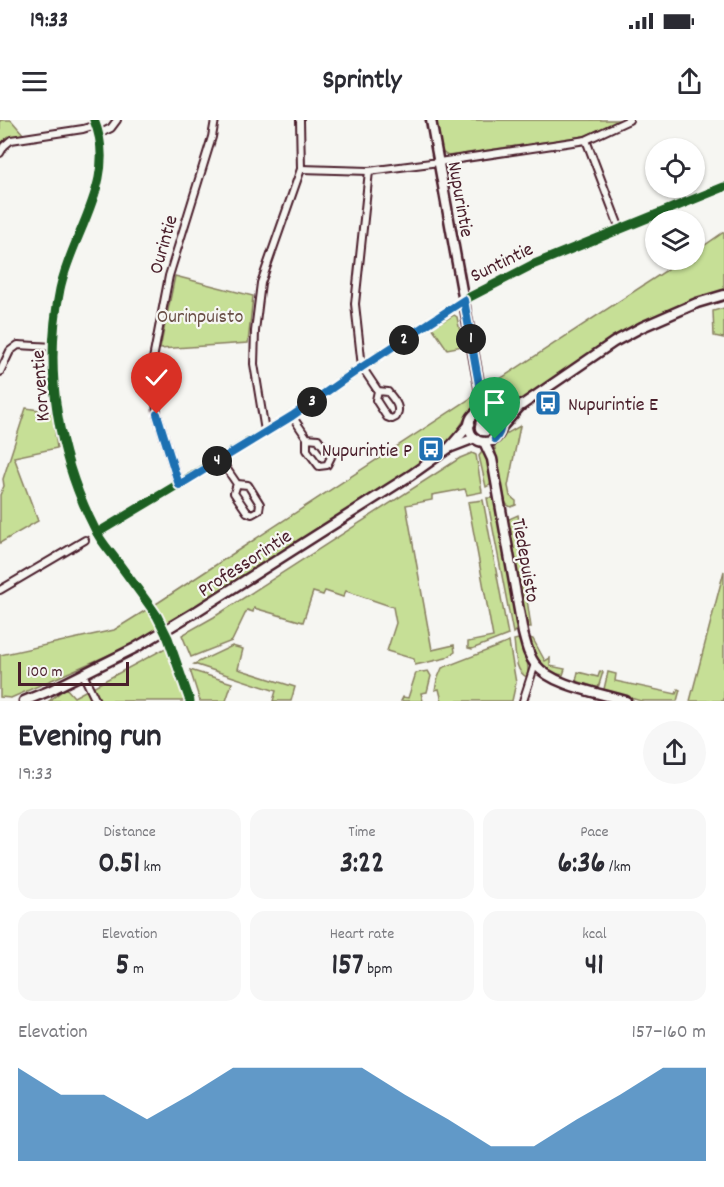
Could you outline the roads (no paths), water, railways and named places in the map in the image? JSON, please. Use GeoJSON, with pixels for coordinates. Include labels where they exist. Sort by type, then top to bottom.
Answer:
{"type":"FeatureCollection","features":[{"type":"Feature","properties":{"kind":"main road","name":"Nupurintie"},"geometry":{"type":"LineString","coordinates":[[431,120],[480,390],[477,413]]}},
{"type":"Feature","properties":{"kind":"main road"},"geometry":{"type":"LineString","coordinates":[[522,405],[477,413],[470,424],[471,432],[479,440],[495,439],[501,428],[522,405],[614,342],[671,314],[724,295]]}},
{"type":"Feature","properties":{"kind":"main road","name":"Nupurintie"},"geometry":{"type":"LineString","coordinates":[[480,390],[492,412]]}},
{"type":"Feature","properties":{"kind":"main road"},"geometry":{"type":"LineString","coordinates":[[492,412],[500,421],[501,428]]}},
{"type":"Feature","properties":{"kind":"main road","name":"Professorintie"},"geometry":{"type":"LineString","coordinates":[[24,701],[83,674],[165,630],[402,481],[448,448],[470,424]]}},
{"type":"Feature","properties":{"kind":"main road","name":"Tiedepuisto"},"geometry":{"type":"LineString","coordinates":[[495,439],[492,459],[523,633],[529,655],[535,664]]}},
{"type":"Feature","properties":{"kind":"main road","name":"Professorintie"},"geometry":{"type":"LineString","coordinates":[[448,448],[479,440]]}},
{"type":"Feature","properties":{"kind":"main road","name":"Tiedepuisto"},"geometry":{"type":"LineString","coordinates":[[479,440],[492,459]]}},
{"type":"Feature","properties":{"kind":"main road"},"geometry":{"type":"LineString","coordinates":[[535,664],[557,680],[591,695],[626,701]]}},
{"type":"Feature","properties":{"kind":"main road","name":"Professorintie"},"geometry":{"type":"LineString","coordinates":[[36,701],[49,690]]}},
{"type":"Feature","properties":{"kind":"street"},"geometry":{"type":"LineString","coordinates":[[99,134],[111,128],[117,120]]}},
{"type":"Feature","properties":{"kind":"street","name":"Ourintie"},"geometry":{"type":"LineString","coordinates":[[179,485],[157,414],[153,359],[169,276],[215,120]]}},
{"type":"Feature","properties":{"kind":"street"},"geometry":{"type":"LineString","coordinates":[[265,431],[254,364],[255,332],[261,283],[301,169],[300,120]]}},
{"type":"Feature","properties":{"kind":"street"},"geometry":{"type":"LineString","coordinates":[[301,169],[369,171],[439,162],[586,140],[629,120]]}},
{"type":"Feature","properties":{"kind":"street"},"geometry":{"type":"LineString","coordinates":[[0,153],[11,140],[83,129],[95,122]]}},
{"type":"Feature","properties":{"kind":"street","name":"Korventie"},"geometry":{"type":"LineString","coordinates":[[95,122],[99,134],[101,162],[98,188],[70,256],[60,288],[54,347],[57,415],[63,449],[79,496],[97,533],[165,630],[190,701]]}},
{"type":"Feature","properties":{"kind":"street"},"geometry":{"type":"LineString","coordinates":[[586,140],[620,229]]}},
{"type":"Feature","properties":{"kind":"street"},"geometry":{"type":"LineString","coordinates":[[369,171],[355,304],[362,367],[378,391],[376,400],[387,417],[392,419],[396,417],[398,404],[388,392],[378,391]]}},
{"type":"Feature","properties":{"kind":"street","name":"Suntintie"},"geometry":{"type":"LineString","coordinates":[[97,533],[292,416],[464,300],[532,265],[724,186]]}},
{"type":"Feature","properties":{"kind":"street"},"geometry":{"type":"LineString","coordinates":[[0,372],[10,351],[18,345],[54,347]]}},
{"type":"Feature","properties":{"kind":"street"},"geometry":{"type":"LineString","coordinates":[[292,416],[307,438],[307,450],[319,465],[327,465],[331,457],[318,438],[307,438]]}},
{"type":"Feature","properties":{"kind":"street"},"geometry":{"type":"LineString","coordinates":[[220,459],[237,484]]}},
{"type":"Feature","properties":{"kind":"street"},"geometry":{"type":"LineString","coordinates":[[237,484],[248,485],[260,504],[259,510],[252,514],[247,512],[234,493],[237,484]]}},
{"type":"Feature","properties":{"kind":"street"},"geometry":{"type":"LineString","coordinates":[[0,590],[84,540]]}},
{"type":"Feature","properties":{"kind":"street"},"geometry":{"type":"LineString","coordinates":[[523,701],[535,664]]}},
{"type":"Feature","properties":{"kind":"street"},"geometry":{"type":"LineString","coordinates":[[83,674],[96,701]]}},
{"type":"Feature","properties":{"kind":"place","name":"Nupurintie E"},"geometry":{"type":"Point","coordinates":[548,403]}},
{"type":"Feature","properties":{"kind":"place","name":"Nupurintie P"},"geometry":{"type":"Point","coordinates":[431,449]}},
{"type":"Feature","properties":{"kind":"park label","name":"Ourinpuisto"},"geometry":{"type":"Point","coordinates":[200,315]}}]}
